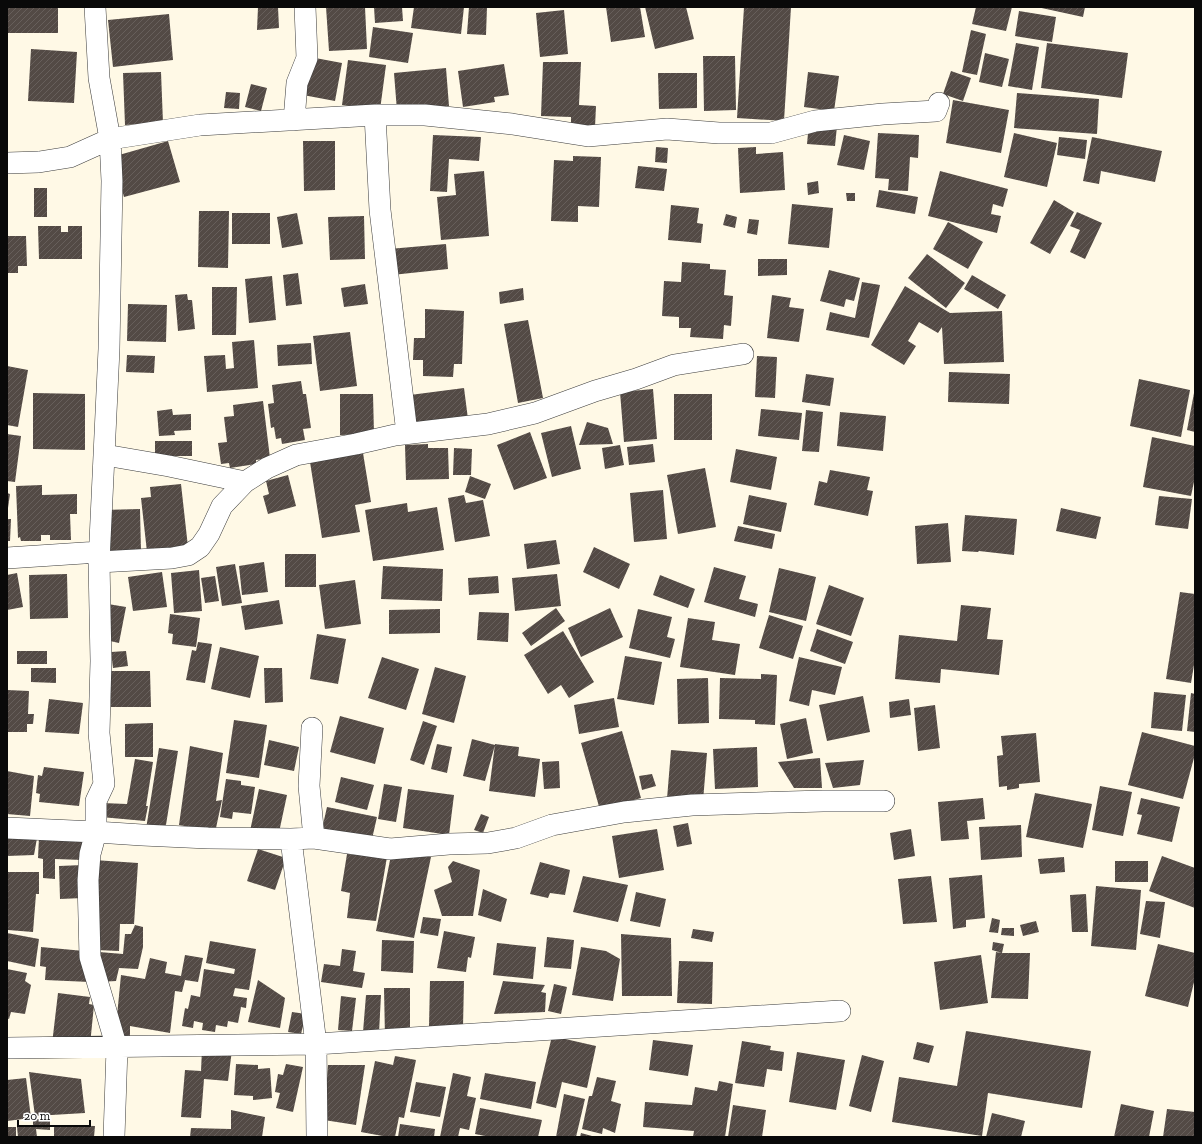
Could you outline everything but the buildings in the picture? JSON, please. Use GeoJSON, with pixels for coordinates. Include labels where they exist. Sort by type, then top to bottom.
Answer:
{"type":"FeatureCollection","features":[{"type":"Feature","properties":{"kind":"street"},"geometry":{"type":"LineString","coordinates":[[95,7],[99,78],[110,139],[112,181],[109,349],[99,557],[101,661],[99,734],[104,784],[96,800],[96,832],[90,854],[88,880],[90,957],[117,1048],[114,1137]]}},
{"type":"Feature","properties":{"kind":"street"},"geometry":{"type":"LineString","coordinates":[[294,120],[297,83],[307,58],[305,7]]}},
{"type":"Feature","properties":{"kind":"street"},"geometry":{"type":"LineString","coordinates":[[7,163],[38,162],[70,157],[110,139],[200,125],[375,115],[425,114],[512,124],[588,136],[667,129],[719,133],[771,133],[815,121],[883,114],[936,111],[939,103]]}},
{"type":"Feature","properties":{"kind":"street"},"geometry":{"type":"LineString","coordinates":[[375,115],[380,210],[407,433]]}},
{"type":"Feature","properties":{"kind":"street"},"geometry":{"type":"LineString","coordinates":[[7,558],[172,558],[188,555],[200,547],[209,534],[222,506],[245,482],[268,468],[296,455],[407,433],[488,424],[535,413],[595,391],[636,379],[674,364],[743,354]]}},
{"type":"Feature","properties":{"kind":"street"},"geometry":{"type":"LineString","coordinates":[[104,455],[169,466],[245,482]]}},
{"type":"Feature","properties":{"kind":"street"},"geometry":{"type":"LineString","coordinates":[[312,728],[309,786],[314,838]]}},
{"type":"Feature","properties":{"kind":"street"},"geometry":{"type":"LineString","coordinates":[[7,828],[149,836],[291,839],[314,838],[390,849],[449,844],[488,843],[516,838],[552,825],[624,812],[692,805],[823,801],[884,801]]}},
{"type":"Feature","properties":{"kind":"street"},"geometry":{"type":"LineString","coordinates":[[291,839],[316,1044],[317,1137]]}},
{"type":"Feature","properties":{"kind":"street"},"geometry":{"type":"LineString","coordinates":[[7,1048],[117,1048],[316,1044],[840,1011]]}}]}
